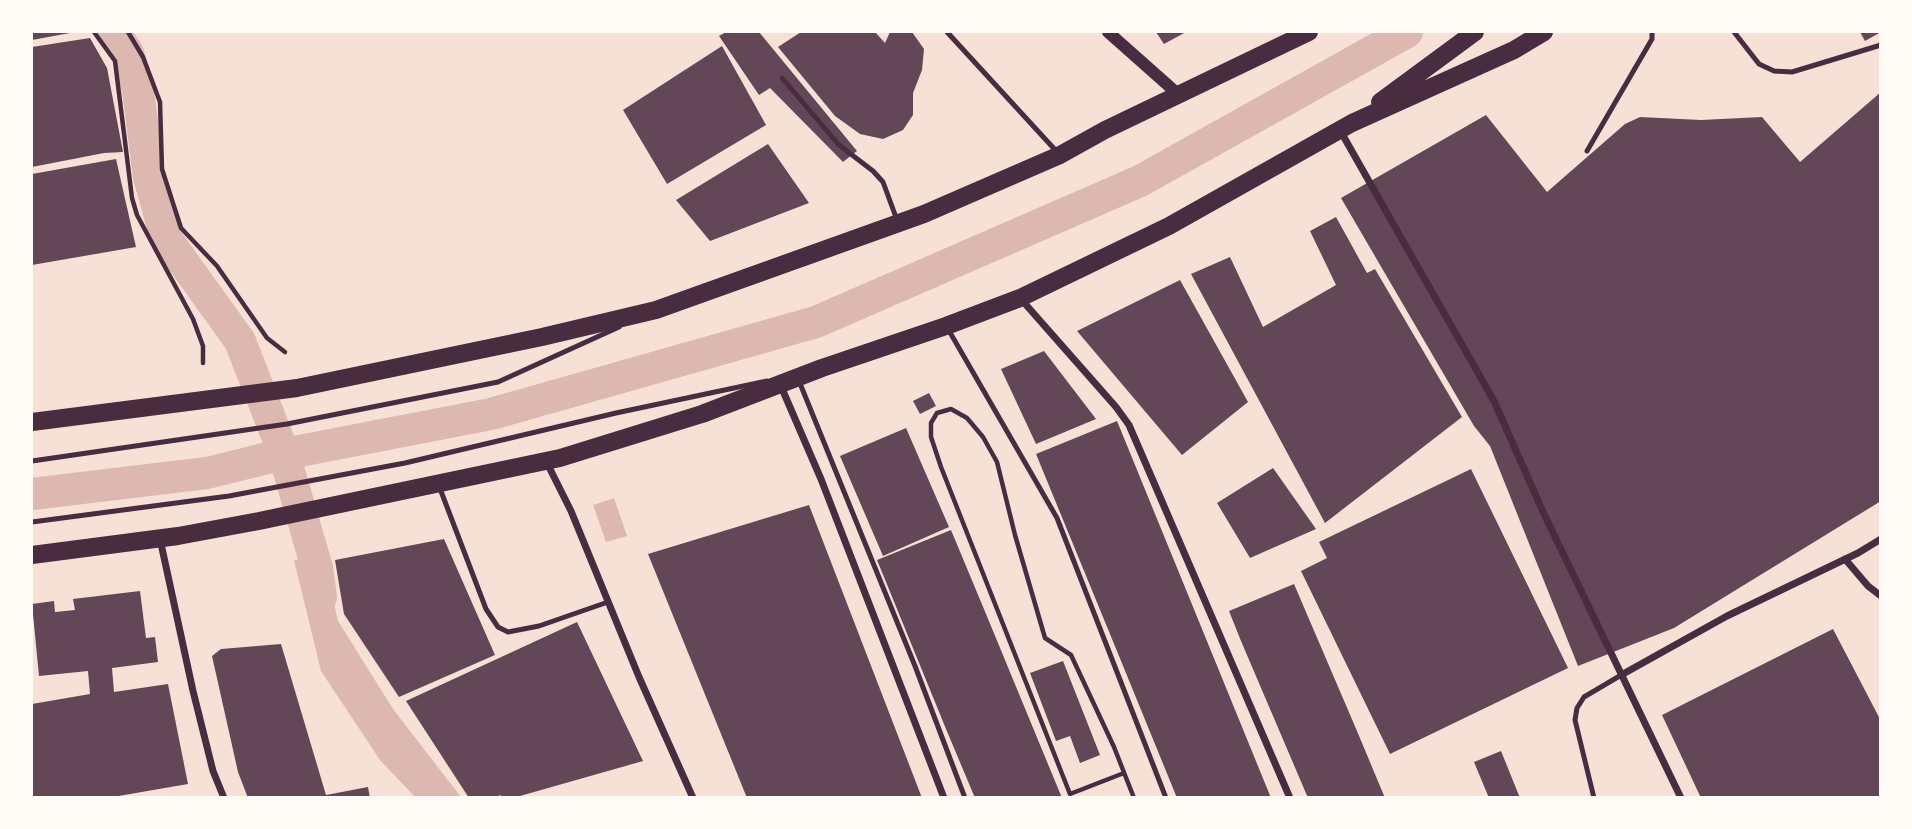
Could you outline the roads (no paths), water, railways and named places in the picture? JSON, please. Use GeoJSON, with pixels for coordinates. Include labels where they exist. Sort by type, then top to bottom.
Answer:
{"type":"FeatureCollection","features":[{"type":"Feature","properties":{"kind":"main road"},"geometry":{"type":"LineString","coordinates":[[1258,57],[1296,32]]}},
{"type":"Feature","properties":{"kind":"main road"},"geometry":{"type":"LineString","coordinates":[[32,422],[297,388],[542,337],[656,310],[898,224],[1060,155],[1105,130],[1309,32]]}},
{"type":"Feature","properties":{"kind":"main road"},"geometry":{"type":"LineString","coordinates":[[1346,127],[1475,32]]}},
{"type":"Feature","properties":{"kind":"main road"},"geometry":{"type":"LineString","coordinates":[[32,555],[160,538],[259,521],[546,460],[702,414],[797,377],[1020,298],[1169,226],[1346,127],[1514,50],[1544,32]]}},
{"type":"Feature","properties":{"kind":"street"},"geometry":{"type":"LineString","coordinates":[[1108,32],[1179,95]]}},
{"type":"Feature","properties":{"kind":"street"},"geometry":{"type":"LineString","coordinates":[[1346,127],[1494,401],[1544,514],[1681,797]]}},
{"type":"Feature","properties":{"kind":"street"},"geometry":{"type":"LineString","coordinates":[[1020,298],[1129,425],[1290,797]]}},
{"type":"Feature","properties":{"kind":"street"},"geometry":{"type":"LineString","coordinates":[[779,384],[821,479],[944,797]]}},
{"type":"Feature","properties":{"kind":"street"},"geometry":{"type":"LineString","coordinates":[[546,460],[571,511],[693,797]]}},
{"type":"Feature","properties":{"kind":"street"},"geometry":{"type":"LineString","coordinates":[[160,538],[192,691],[224,797]]}},
{"type":"Feature","properties":{"kind":"street"},"geometry":{"type":"LineString","coordinates":[[1623,674],[1727,617],[1881,539]]}},
{"type":"Feature","properties":{"kind":"street"},"geometry":{"type":"LineString","coordinates":[[1845,559],[1868,586],[1881,596]]}},
{"type":"Feature","properties":{"kind":"lane"},"geometry":{"type":"LineString","coordinates":[[947,32],[1060,155]]}},
{"type":"Feature","properties":{"kind":"lane"},"geometry":{"type":"LineString","coordinates":[[1587,151],[1652,38],[1652,32]]}},
{"type":"Feature","properties":{"kind":"lane"},"geometry":{"type":"LineString","coordinates":[[1734,32],[1759,64],[1774,71],[1792,72],[1881,45]]}},
{"type":"Feature","properties":{"kind":"lane"},"geometry":{"type":"LineString","coordinates":[[782,78],[839,145],[883,182],[898,224]]}},
{"type":"Feature","properties":{"kind":"lane"},"geometry":{"type":"LineString","coordinates":[[32,460],[287,424],[498,382],[656,310]]}},
{"type":"Feature","properties":{"kind":"lane"},"geometry":{"type":"LineString","coordinates":[[946,326],[1057,518],[1166,797]]}},
{"type":"Feature","properties":{"kind":"lane"},"geometry":{"type":"LineString","coordinates":[[32,522],[229,496],[405,463],[822,368]]}},
{"type":"Feature","properties":{"kind":"lane"},"geometry":{"type":"LineString","coordinates":[[797,377],[915,666],[965,797]]}},
{"type":"Feature","properties":{"kind":"lane"},"geometry":{"type":"LineString","coordinates":[[438,483],[486,609],[498,627],[508,632],[539,626],[608,602]]}},
{"type":"Feature","properties":{"kind":"lane"},"geometry":{"type":"LineString","coordinates":[[1594,797],[1575,720],[1577,708],[1584,697],[1623,674]]}},
{"type":"Feature","properties":{"kind":"waterway"},"geometry":{"type":"LineString","coordinates":[[114,32],[128,53],[138,90],[149,177],[166,238],[240,341],[284,454],[317,568],[321,597]]}},
{"type":"Feature","properties":{"kind":"waterway"},"geometry":{"type":"LineString","coordinates":[[32,494],[207,473],[284,454],[491,414],[816,322],[1140,181],[1407,32]]}}]}
